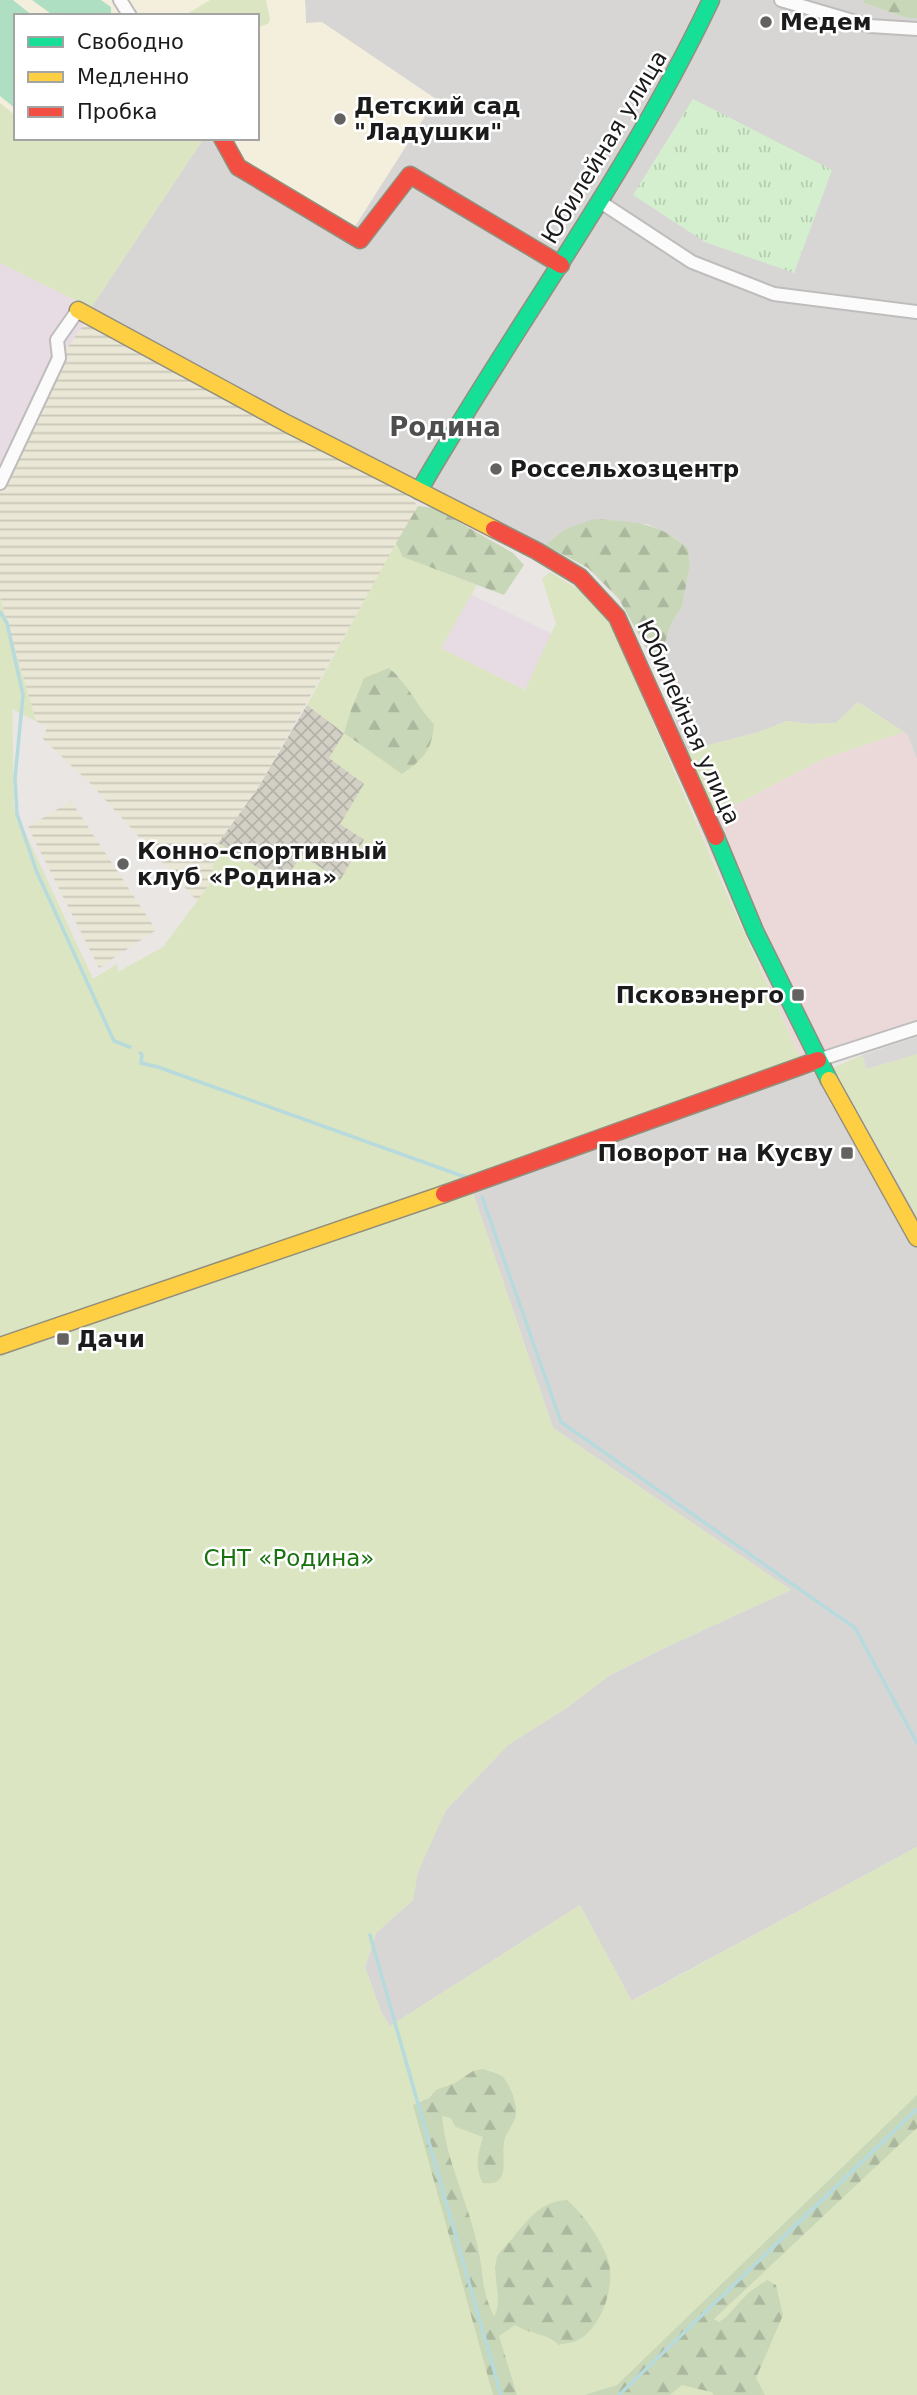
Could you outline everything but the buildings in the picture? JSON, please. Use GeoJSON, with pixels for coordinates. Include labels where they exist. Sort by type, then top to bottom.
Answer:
{"type":"FeatureCollection","features":[{"type":"Feature","properties":{"kind":"street","name":"Юбилейная улица"},"geometry":{"type":"LineString","coordinates":[[419,491],[600,201],[686,53],[711,0]]}},
{"type":"Feature","properties":{"kind":"street"},"geometry":{"type":"LineString","coordinates":[[781,0],[870,26],[917,29]]}},
{"type":"Feature","properties":{"kind":"street"},"geometry":{"type":"LineString","coordinates":[[223,140],[238,167],[360,240],[410,175],[561,265]]}},
{"type":"Feature","properties":{"kind":"street"},"geometry":{"type":"LineString","coordinates":[[600,201],[692,262],[774,294],[917,312]]}},
{"type":"Feature","properties":{"kind":"street","name":"Юбилейная улица"},"geometry":{"type":"LineString","coordinates":[[78,310],[286,423],[537,551],[580,577],[593,589],[617,617],[708,818],[755,931],[818,1060],[917,1238]]}},
{"type":"Feature","properties":{"kind":"street"},"geometry":{"type":"LineString","coordinates":[[0,483],[59,358],[57,340],[78,310]]}},
{"type":"Feature","properties":{"kind":"street"},"geometry":{"type":"LineString","coordinates":[[0,1346],[485,1180],[818,1060],[917,1028]]}},
{"type":"Feature","properties":{"kind":"shaded area","name":"Детский сад \"Ладушки\""},"geometry":{"type":"Polygon","coordinates":[[[0,0],[305,0],[306,23],[322,22],[436,99],[354,228],[241,164],[234,140],[259,140],[259,14],[14,14],[14,114],[0,103],[0,0]]]}},
{"type":"Feature","properties":{"kind":"shaded area"},"geometry":{"type":"Polygon","coordinates":[[[305,0],[862,0],[907,18],[917,18],[917,759],[907,734],[858,702],[836,723],[809,724],[787,721],[759,732],[686,751],[657,668],[671,624],[682,607],[690,565],[688,548],[676,538],[648,524],[565,529],[545,545],[412,481],[91,308],[203,140],[234,140],[241,164],[354,227],[306,23],[305,0]]]}},
{"type":"Feature","properties":{"kind":"shaded area"},"geometry":{"type":"Polygon","coordinates":[[[0,263],[91,308],[82,327],[63,354],[0,489],[0,263]]]}},
{"type":"Feature","properties":{"kind":"shaded area"},"geometry":{"type":"Polygon","coordinates":[[[82,327],[95,327],[404,490],[418,506],[258,788],[218,843],[209,885],[197,901],[91,784],[43,739],[47,727],[36,721],[0,598],[0,489],[63,354],[82,327]]]}},
{"type":"Feature","properties":{"kind":"shaded area"},"geometry":{"type":"Polygon","coordinates":[[[470,594],[552,634],[526,690],[441,648],[470,594]]]}},
{"type":"Feature","properties":{"kind":"shaded area"},"geometry":{"type":"Polygon","coordinates":[[[307,705],[344,733],[364,784],[364,840],[340,881],[284,884],[218,843],[258,788],[307,705]]]}},
{"type":"Feature","properties":{"kind":"shaded area"},"geometry":{"type":"Polygon","coordinates":[[[904,732],[917,759],[917,1023],[802,1061],[696,820],[739,803],[823,759],[904,732]]]}},
{"type":"Feature","properties":{"kind":"shaded area"},"geometry":{"type":"Polygon","coordinates":[[[71,801],[156,930],[99,968],[28,827],[71,801]]]}},
{"type":"Feature","properties":{"kind":"shaded area"},"geometry":{"type":"Polygon","coordinates":[[[917,1037],[917,1054],[867,1069],[862,1055],[917,1037]]]}},
{"type":"Feature","properties":{"kind":"shaded area"},"geometry":{"type":"Polygon","coordinates":[[[833,1068],[917,1216],[917,1847],[631,2001],[580,1905],[390,2026],[381,2012],[365,1967],[376,1933],[413,1900],[417,1872],[446,1810],[508,1745],[565,1709],[610,1675],[791,1590],[553,1428],[472,1190],[801,1076],[833,1068]]]}},
{"type":"Feature","properties":{"kind":"green space"},"geometry":{"type":"Polygon","coordinates":[[[0,0],[13,0],[30,14],[14,14],[14,107],[0,96],[0,0]]]}},
{"type":"Feature","properties":{"kind":"green space"},"geometry":{"type":"Polygon","coordinates":[[[32,0],[101,0],[111,7],[111,14],[51,14],[32,0]]]}},
{"type":"Feature","properties":{"kind":"green space"},"geometry":{"type":"Polygon","coordinates":[[[210,0],[266,0],[270,19],[269,23],[259,27],[259,14],[187,14],[210,0]]]}},
{"type":"Feature","properties":{"kind":"green space"},"geometry":{"type":"Polygon","coordinates":[[[862,0],[917,0],[917,18],[907,18],[862,0]]]}},
{"type":"Feature","properties":{"kind":"green space"},"geometry":{"type":"Polygon","coordinates":[[[693,99],[832,170],[794,273],[705,242],[633,195],[693,99]]]}},
{"type":"Feature","properties":{"kind":"green space"},"geometry":{"type":"Polygon","coordinates":[[[0,103],[14,114],[14,140],[203,140],[91,308],[0,263],[0,103]]]}},
{"type":"Feature","properties":{"kind":"green space"},"geometry":{"type":"Polygon","coordinates":[[[418,506],[434,508],[513,553],[524,565],[504,595],[403,557],[396,543],[418,506]]]}},
{"type":"Feature","properties":{"kind":"green space"},"geometry":{"type":"Polygon","coordinates":[[[594,519],[644,524],[677,539],[688,548],[690,565],[682,607],[671,624],[657,668],[619,599],[588,568],[545,545],[565,529],[594,519]]]}},
{"type":"Feature","properties":{"kind":"green space"},"geometry":{"type":"Polygon","coordinates":[[[396,543],[404,557],[477,585],[441,648],[525,690],[556,623],[542,579],[550,572],[586,594],[610,622],[802,1061],[506,1167],[0,1340],[0,598],[36,721],[12,709],[14,808],[93,979],[117,964],[118,972],[163,947],[209,885],[218,843],[283,884],[301,855],[340,880],[364,840],[340,824],[364,784],[329,758],[344,733],[307,705],[396,543]],[[383,672],[364,679],[344,733],[434,724],[398,675],[383,672]]]}},
{"type":"Feature","properties":{"kind":"green space"},"geometry":{"type":"Polygon","coordinates":[[[389,668],[434,724],[429,748],[416,764],[402,774],[344,733],[364,678],[389,668]]]}},
{"type":"Feature","properties":{"kind":"green space"},"geometry":{"type":"Polygon","coordinates":[[[858,702],[904,732],[823,759],[739,803],[713,813],[686,751],[759,732],[787,721],[809,724],[836,723],[858,702]]]}},
{"type":"Feature","properties":{"kind":"green space"},"geometry":{"type":"Polygon","coordinates":[[[917,1054],[917,1216],[833,1068],[862,1055],[867,1069],[917,1054]]]}},
{"type":"Feature","properties":{"kind":"green space","name":"СНТ «Родина»"},"geometry":{"type":"Polygon","coordinates":[[[472,1190],[553,1428],[791,1590],[610,1675],[565,1709],[508,1745],[446,1810],[418,1872],[413,1900],[376,1933],[365,1967],[381,2012],[390,2026],[580,1905],[632,2001],[917,1847],[917,2395],[0,2395],[0,1353],[472,1190]]]}},
{"type":"Feature","properties":{"kind":"green space"},"geometry":{"type":"Polygon","coordinates":[[[483,2069],[503,2077],[515,2104],[515,2119],[505,2138],[502,2175],[499,2180],[483,2183],[478,2172],[483,2137],[456,2127],[451,2118],[442,2116],[448,2150],[474,2231],[485,2290],[494,2316],[498,2303],[495,2272],[497,2257],[529,2219],[549,2204],[567,2200],[573,2206],[595,2233],[610,2267],[606,2302],[595,2324],[580,2339],[559,2345],[549,2338],[515,2325],[499,2336],[517,2395],[493,2395],[413,2105],[429,2098],[436,2090],[455,2083],[473,2071],[483,2069]]]}},
{"type":"Feature","properties":{"kind":"green space"},"geometry":{"type":"Polygon","coordinates":[[[917,2095],[917,2128],[714,2319],[719,2322],[748,2293],[767,2280],[776,2285],[783,2315],[756,2378],[765,2395],[714,2395],[682,2385],[670,2395],[585,2395],[617,2385],[917,2095]]]}},
{"type":"Feature","properties":{"kind":"waterway"},"geometry":{"type":"LineString","coordinates":[[0,612],[7,623],[23,695],[15,778],[17,814],[36,870],[114,1041],[130,1047]]}},
{"type":"Feature","properties":{"kind":"waterway"},"geometry":{"type":"LineString","coordinates":[[140,1053],[141,1063],[468,1178]]}},
{"type":"Feature","properties":{"kind":"waterway"},"geometry":{"type":"LineString","coordinates":[[482,1197],[561,1422],[855,1628],[917,1743]]}},
{"type":"Feature","properties":{"kind":"waterway"},"geometry":{"type":"LineString","coordinates":[[370,1935],[501,2395]]}},
{"type":"Feature","properties":{"kind":"waterway"},"geometry":{"type":"LineString","coordinates":[[619,2395],[917,2109]]}},
{"type":"Feature","properties":{"kind":"traffic: fast"},"geometry":{"type":"LineString","coordinates":[[419,491],[645,126],[711,0]]}},
{"type":"Feature","properties":{"kind":"traffic: fast"},"geometry":{"type":"LineString","coordinates":[[716,837],[755,931],[829,1080]]}},
{"type":"Feature","properties":{"kind":"traffic: slow"},"geometry":{"type":"LineString","coordinates":[[78,310],[286,423],[494,529]]}},
{"type":"Feature","properties":{"kind":"traffic: slow"},"geometry":{"type":"LineString","coordinates":[[829,1080],[917,1238]]}},
{"type":"Feature","properties":{"kind":"traffic: slow"},"geometry":{"type":"LineString","coordinates":[[0,1346],[444,1194]]}},
{"type":"Feature","properties":{"kind":"traffic: jam"},"geometry":{"type":"LineString","coordinates":[[223,140],[238,167],[360,240],[410,175],[561,265]]}},
{"type":"Feature","properties":{"kind":"traffic: jam"},"geometry":{"type":"LineString","coordinates":[[494,529],[580,577],[617,617],[716,837]]}},
{"type":"Feature","properties":{"kind":"traffic: jam"},"geometry":{"type":"LineString","coordinates":[[444,1194],[818,1060]]}},
{"type":"Feature","properties":{"kind":"place","name":"Медем"},"geometry":{"type":"Point","coordinates":[766,22]}},
{"type":"Feature","properties":{"kind":"place","name":"Детский сад \"Ладушки\""},"geometry":{"type":"Point","coordinates":[340,119]}},
{"type":"Feature","properties":{"kind":"place","name":"Россельхозцентр"},"geometry":{"type":"Point","coordinates":[496,469]}},
{"type":"Feature","properties":{"kind":"place","name":"Конно-спортивный клуб «Родина»"},"geometry":{"type":"Point","coordinates":[123,864]}},
{"type":"Feature","properties":{"kind":"place","name":"Псковэнерго"},"geometry":{"type":"Point","coordinates":[798,995]}},
{"type":"Feature","properties":{"kind":"place","name":"Поворот на Кусву"},"geometry":{"type":"Point","coordinates":[847,1153]}},
{"type":"Feature","properties":{"kind":"place","name":"Дачи"},"geometry":{"type":"Point","coordinates":[63,1339]}},
{"type":"Feature","properties":{"kind":"district","name":"Родина"},"geometry":{"type":"Point","coordinates":[445,427]}}]}
